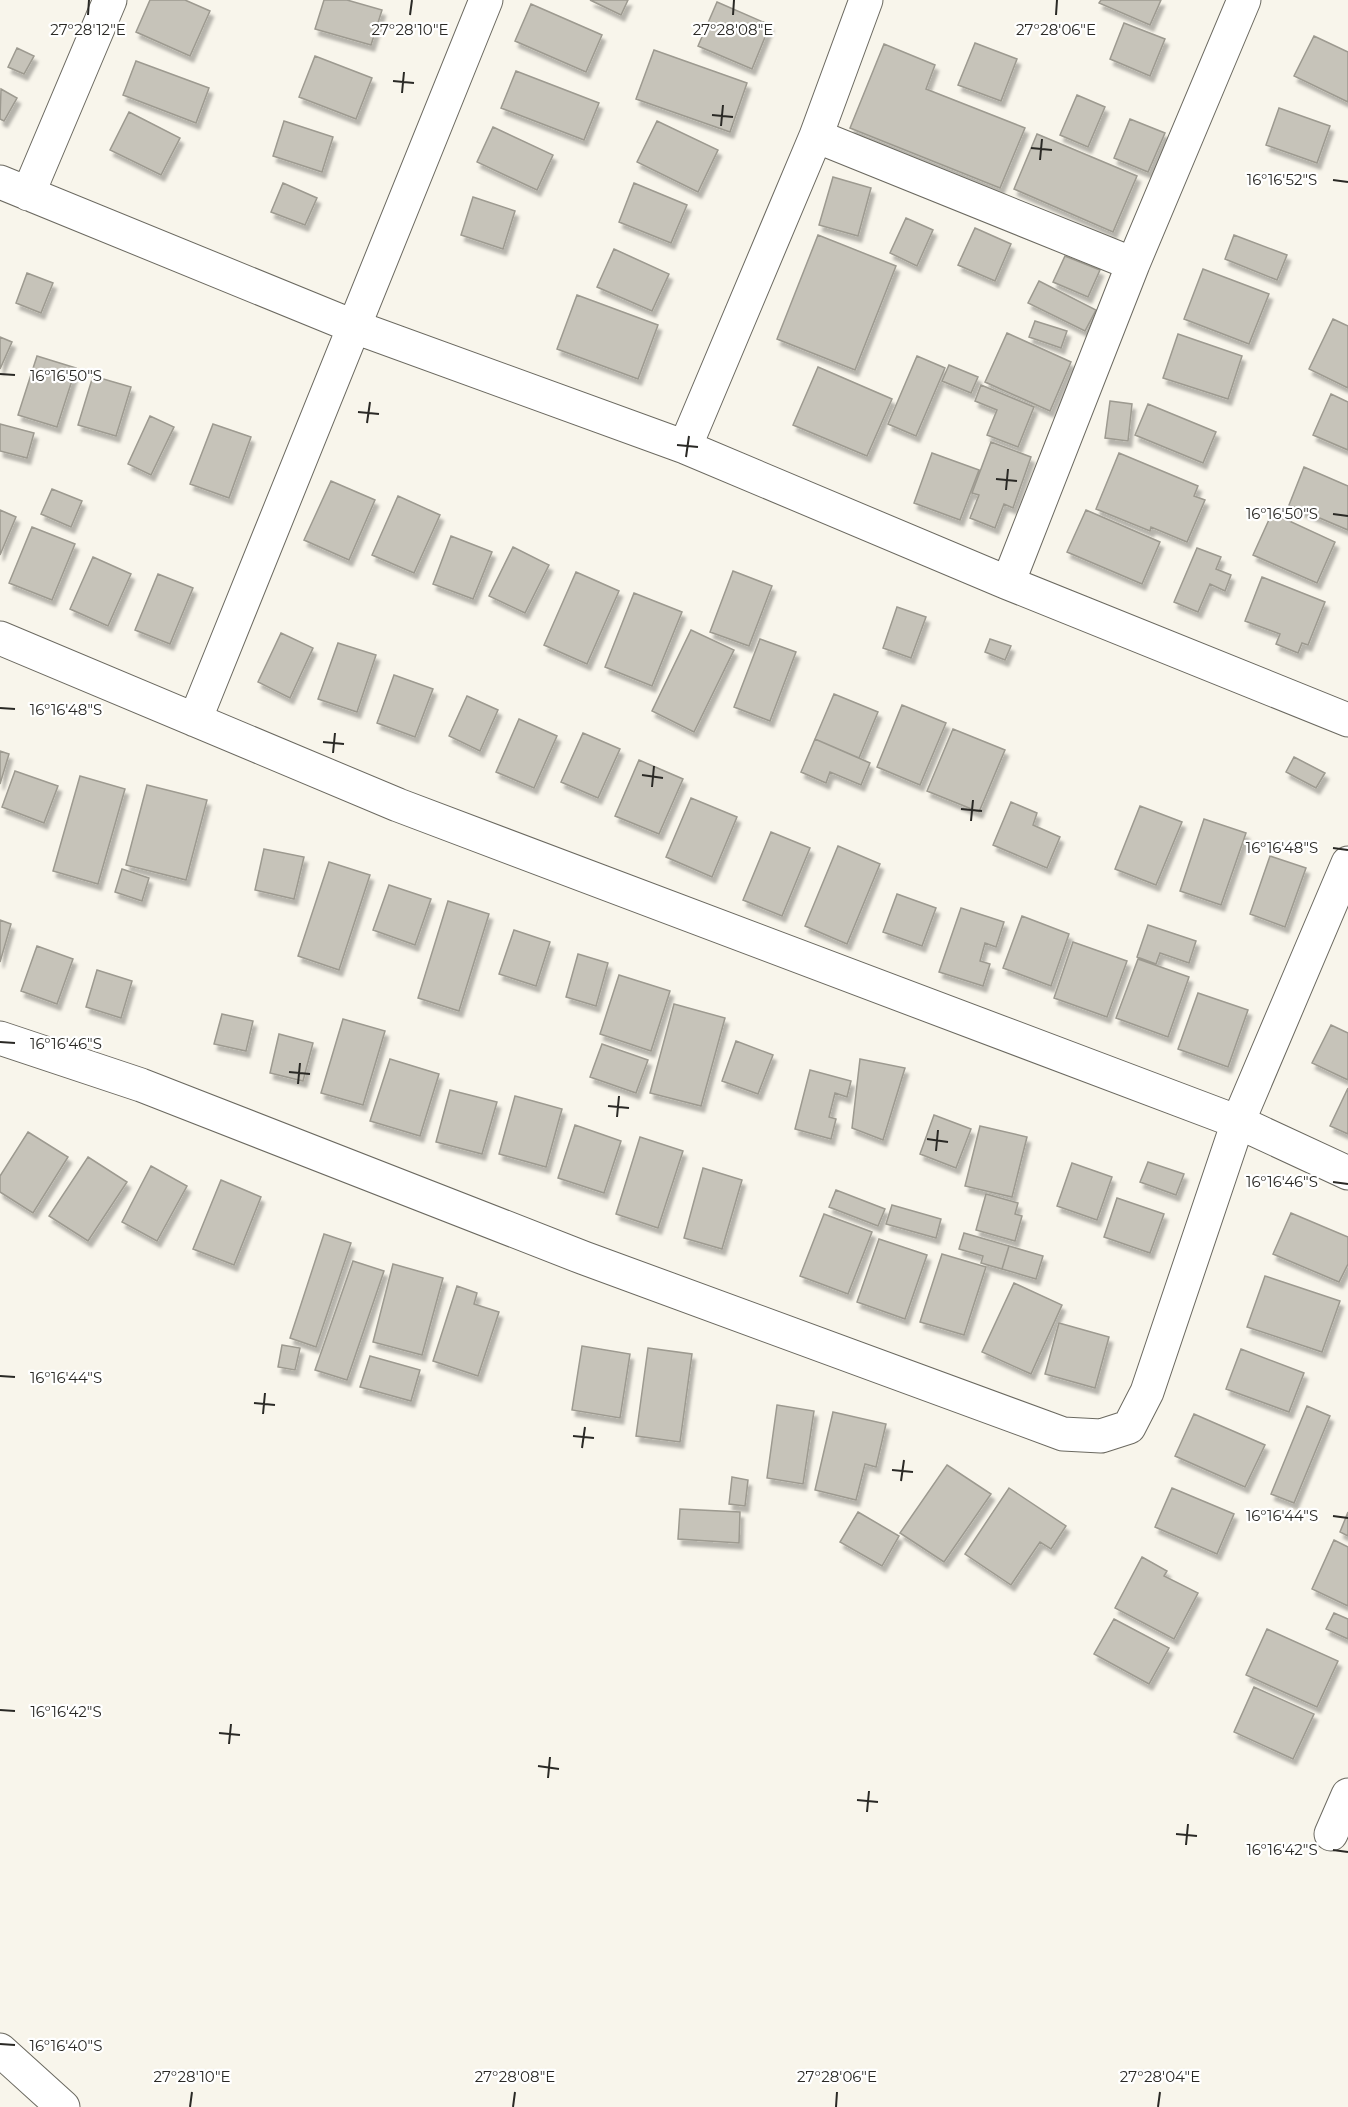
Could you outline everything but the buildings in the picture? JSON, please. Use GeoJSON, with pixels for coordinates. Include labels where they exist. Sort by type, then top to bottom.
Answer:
{"type":"FeatureCollection","features":[{"type":"Feature","properties":{"kind":"street"},"geometry":{"type":"LineString","coordinates":[[110,0],[14,188],[354,327],[685,447],[1008,583],[1346,715]]}},
{"type":"Feature","properties":{"kind":"street"},"geometry":{"type":"LineString","coordinates":[[195,720],[486,0]]}},
{"type":"Feature","properties":{"kind":"street"},"geometry":{"type":"LineString","coordinates":[[685,447],[816,136],[866,0]]}},
{"type":"Feature","properties":{"kind":"street"},"geometry":{"type":"LineString","coordinates":[[1008,583],[1133,264],[1244,0]]}},
{"type":"Feature","properties":{"kind":"street"},"geometry":{"type":"LineString","coordinates":[[816,136],[1133,264]]}},
{"type":"Feature","properties":{"kind":"street"},"geometry":{"type":"LineString","coordinates":[[0,638],[398,805],[1238,1122],[1348,1173]]}},
{"type":"Feature","properties":{"kind":"street"},"geometry":{"type":"LineString","coordinates":[[0,1038],[141,1085],[595,1262],[1063,1434],[1101,1436],[1128,1427],[1147,1392],[1238,1122],[1348,863]]}},
{"type":"Feature","properties":{"kind":"street"},"geometry":{"type":"LineString","coordinates":[[1331,1834],[1348,1795]]}},
{"type":"Feature","properties":{"kind":"street"},"geometry":{"type":"LineString","coordinates":[[0,2050],[63,2107]]}}]}
